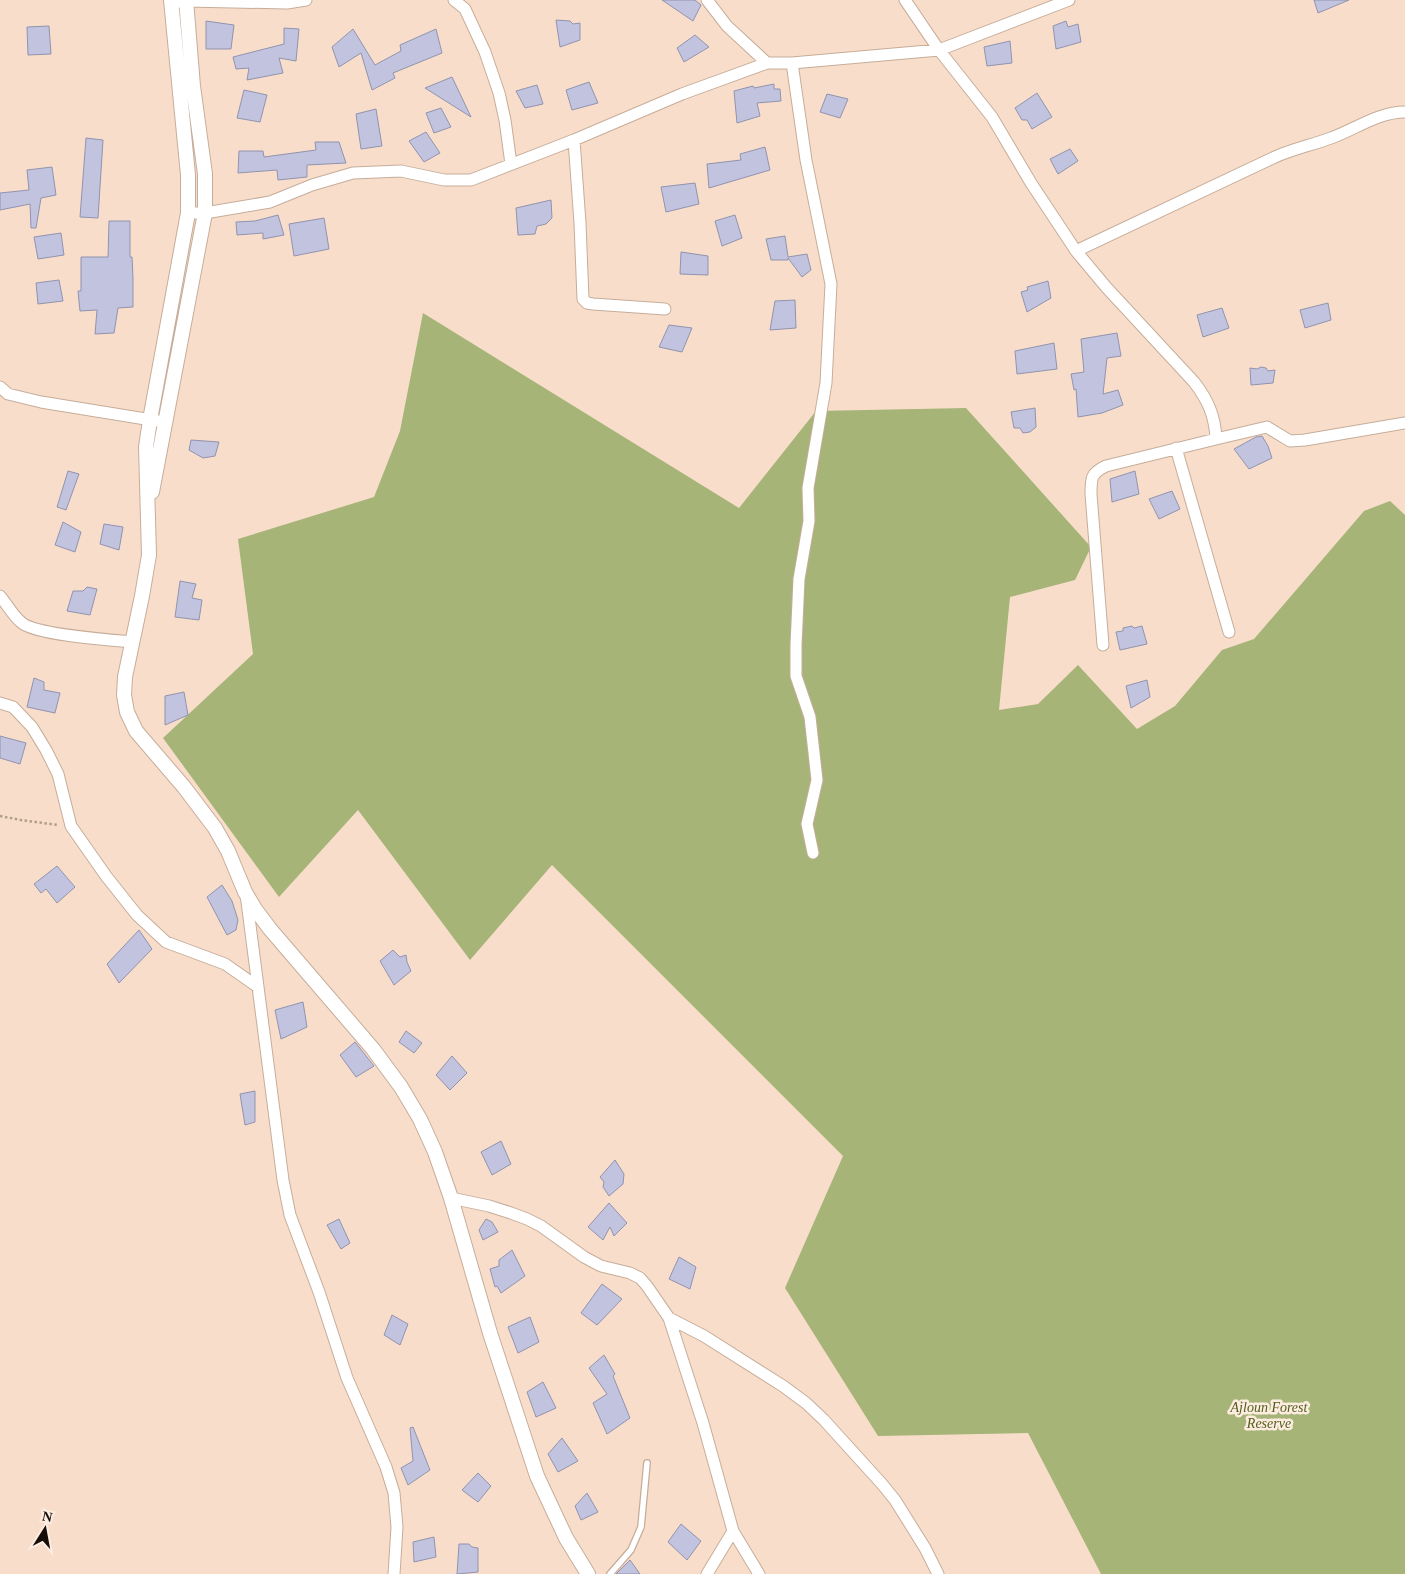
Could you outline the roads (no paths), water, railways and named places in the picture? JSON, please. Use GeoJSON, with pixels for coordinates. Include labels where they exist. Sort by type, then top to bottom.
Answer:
{"type":"FeatureCollection","features":[{"type":"Feature","properties":{"kind":"street"},"geometry":{"type":"LineString","coordinates":[[306,0],[287,3],[171,2],[188,175],[188,213],[146,447],[148,555],[125,677],[124,694],[127,712],[136,731],[184,787],[214,828],[228,851],[255,909],[373,1049],[401,1087],[420,1120],[428,1136],[451,1198],[490,1333],[537,1476],[566,1538],[588,1574]]}},
{"type":"Feature","properties":{"kind":"street"},"geometry":{"type":"LineString","coordinates":[[454,0],[465,9],[499,93],[512,164]]}},
{"type":"Feature","properties":{"kind":"street"},"geometry":{"type":"LineString","coordinates":[[707,0],[727,26],[767,63]]}},
{"type":"Feature","properties":{"kind":"street"},"geometry":{"type":"LineString","coordinates":[[905,0],[939,50],[992,117],[1030,182],[1076,250],[1106,287],[1204,395],[1213,416],[1216,439]]}},
{"type":"Feature","properties":{"kind":"street"},"geometry":{"type":"LineString","coordinates":[[188,213],[205,213],[270,202],[312,185],[353,173],[401,171],[444,180],[471,180],[574,140],[682,94],[767,63],[792,63],[939,50],[1069,0]]}},
{"type":"Feature","properties":{"kind":"street"},"geometry":{"type":"LineString","coordinates":[[148,505],[154,487],[164,422],[205,213],[205,174],[193,86],[186,1]]}},
{"type":"Feature","properties":{"kind":"street"},"geometry":{"type":"LineString","coordinates":[[792,63],[806,160],[831,284],[826,383],[808,488],[809,521],[799,578],[796,645],[796,676],[810,718],[817,780],[807,824],[814,853]]}},
{"type":"Feature","properties":{"kind":"street"},"geometry":{"type":"LineString","coordinates":[[1076,250],[1275,157],[1329,139],[1378,117],[1405,112]]}},
{"type":"Feature","properties":{"kind":"street"},"geometry":{"type":"LineString","coordinates":[[574,140],[583,299],[587,303],[593,304],[665,309]]}},
{"type":"Feature","properties":{"kind":"street"},"geometry":{"type":"LineString","coordinates":[[0,387],[8,394],[33,400],[164,422]]}},
{"type":"Feature","properties":{"kind":"street"},"geometry":{"type":"LineString","coordinates":[[1103,645],[1091,480],[1096,471],[1106,466],[1267,427],[1290,441],[1405,423]]}},
{"type":"Feature","properties":{"kind":"street"},"geometry":{"type":"LineString","coordinates":[[1176,448],[1229,632]]}},
{"type":"Feature","properties":{"kind":"street"},"geometry":{"type":"LineString","coordinates":[[0,596],[23,624],[33,628],[64,634],[133,642]]}},
{"type":"Feature","properties":{"kind":"street"},"geometry":{"type":"LineString","coordinates":[[0,703],[18,710],[32,727],[58,774],[71,826],[106,876],[137,915],[166,942],[226,964],[258,987]]}},
{"type":"Feature","properties":{"kind":"street"},"geometry":{"type":"LineString","coordinates":[[246,892],[275,1125],[290,1215],[319,1292],[347,1378],[386,1467],[394,1493],[397,1527],[394,1574]]}},
{"type":"Feature","properties":{"kind":"street"},"geometry":{"type":"LineString","coordinates":[[451,1198],[511,1212],[541,1226],[584,1258],[601,1266],[621,1270],[640,1278],[669,1318],[703,1424],[733,1531],[759,1574]]}},
{"type":"Feature","properties":{"kind":"street"},"geometry":{"type":"LineString","coordinates":[[669,1318],[704,1336],[783,1386],[806,1403],[824,1420],[895,1500],[925,1548],[938,1574]]}},
{"type":"Feature","properties":{"kind":"street"},"geometry":{"type":"LineString","coordinates":[[707,1574],[733,1531]]}},
{"type":"Feature","properties":{"kind":"lane"},"geometry":{"type":"LineString","coordinates":[[610,1574],[631,1550],[641,1527],[647,1463]]}},
{"type":"Feature","properties":{"kind":"park label","name":"Ajloun Forest Reserve"},"geometry":{"type":"Point","coordinates":[1269,1415]}}]}
